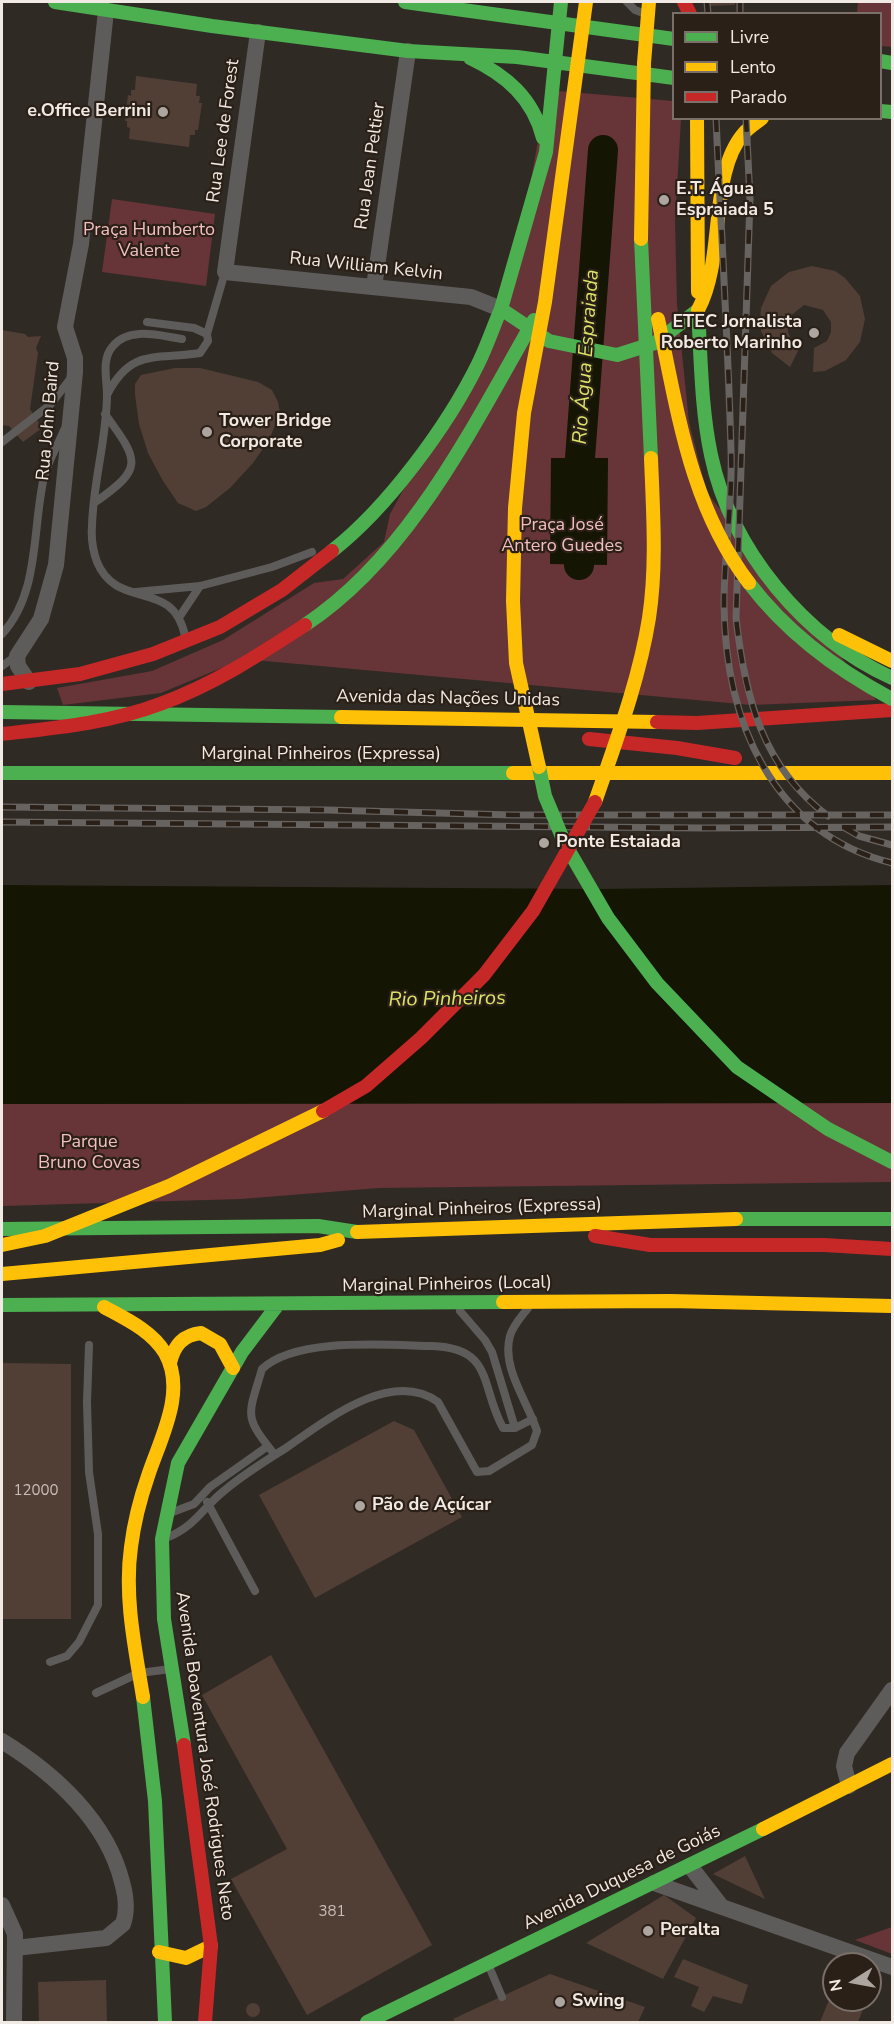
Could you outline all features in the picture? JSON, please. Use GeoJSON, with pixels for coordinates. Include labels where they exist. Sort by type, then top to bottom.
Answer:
{"type":"FeatureCollection","features":[{"type":"Feature","properties":{"kind":"main road"},"geometry":{"type":"LineString","coordinates":[[55,2],[106,11],[408,51],[517,57],[672,78]]}},
{"type":"Feature","properties":{"kind":"main road"},"geometry":{"type":"LineString","coordinates":[[412,2],[672,39]]}},
{"type":"Feature","properties":{"kind":"main road"},"geometry":{"type":"LineString","coordinates":[[2,684],[86,673],[187,642],[226,625],[282,591],[322,563],[352,536],[387,497],[453,408],[478,365],[501,309],[546,152],[561,2]]}},
{"type":"Feature","properties":{"kind":"main road"},"geometry":{"type":"LineString","coordinates":[[482,13],[508,10],[522,3]]}},
{"type":"Feature","properties":{"kind":"main road"},"geometry":{"type":"LineString","coordinates":[[579,6],[545,302],[524,413],[515,508],[513,601],[516,663],[545,796],[565,844],[608,918],[657,983],[689,1017],[737,1067],[828,1129],[892,1162]]}},
{"type":"Feature","properties":{"kind":"main road"},"geometry":{"type":"LineString","coordinates":[[2,1245],[45,1236],[168,1186],[303,1124],[366,1086],[421,1038],[484,975],[533,911],[592,809],[631,695],[649,617],[654,532],[640,240],[644,63],[649,10]]}},
{"type":"Feature","properties":{"kind":"main road"},"geometry":{"type":"LineString","coordinates":[[462,54],[487,66],[514,84],[536,114],[546,152]]}},
{"type":"Feature","properties":{"kind":"main road"},"geometry":{"type":"LineString","coordinates":[[697,120],[698,310],[706,420],[717,477],[734,516],[755,552],[775,584],[797,610],[849,657],[892,678]]}},
{"type":"Feature","properties":{"kind":"main road"},"geometry":{"type":"LineString","coordinates":[[501,309],[549,341],[617,355],[640,351],[659,343],[698,310],[717,258],[726,167],[736,142],[752,123],[758,120]]}},
{"type":"Feature","properties":{"kind":"main road"},"geometry":{"type":"LineString","coordinates":[[640,240],[690,462],[706,510],[732,558],[774,614],[807,645],[843,672],[892,699]]}},
{"type":"Feature","properties":{"kind":"main road"},"geometry":{"type":"LineString","coordinates":[[2,734],[79,725],[159,705],[234,671],[326,611],[396,542],[452,463],[545,302]]}},
{"type":"Feature","properties":{"kind":"main road"},"geometry":{"type":"LineString","coordinates":[[797,610],[864,649],[892,661]]}},
{"type":"Feature","properties":{"kind":"main road","name":"Avenida das Nações Unidas"},"geometry":{"type":"LineString","coordinates":[[2,712],[697,723],[892,710]]}},
{"type":"Feature","properties":{"kind":"main road"},"geometry":{"type":"LineString","coordinates":[[423,717],[550,735]]}},
{"type":"Feature","properties":{"kind":"main road"},"geometry":{"type":"LineString","coordinates":[[573,738],[709,752],[794,771]]}},
{"type":"Feature","properties":{"kind":"main road","name":"Marginal Pinheiros (Expressa)"},"geometry":{"type":"LineString","coordinates":[[2,773],[794,771],[892,773]]}},
{"type":"Feature","properties":{"kind":"main road","name":"Marginal Pinheiros (Expressa)"},"geometry":{"type":"LineString","coordinates":[[2,1229],[318,1226],[365,1233],[530,1224],[795,1217],[892,1219]]}},
{"type":"Feature","properties":{"kind":"main road"},"geometry":{"type":"LineString","coordinates":[[530,1224],[650,1245],[824,1245],[892,1250]]}},
{"type":"Feature","properties":{"kind":"main road"},"geometry":{"type":"LineString","coordinates":[[2,1274],[320,1245],[365,1233]]}},
{"type":"Feature","properties":{"kind":"main road","name":"Marginal Pinheiros (Local)"},"geometry":{"type":"LineString","coordinates":[[2,1305],[276,1307],[534,1300],[892,1306]]}},
{"type":"Feature","properties":{"kind":"main road"},"geometry":{"type":"LineString","coordinates":[[104,1307],[153,1338],[170,1363]]}},
{"type":"Feature","properties":{"kind":"main road","name":"Avenida Boaventura José Rodrigues Neto"},"geometry":{"type":"LineString","coordinates":[[205,2022],[211,1946],[194,1804],[164,1619],[162,1539],[178,1463],[233,1368],[276,1307]]}},
{"type":"Feature","properties":{"kind":"main road"},"geometry":{"type":"LineString","coordinates":[[165,2022],[159,1952],[153,1769],[139,1673],[129,1567],[143,1490],[165,1428],[172,1398],[170,1363],[173,1351],[180,1341],[201,1333],[220,1344],[233,1368]]}},
{"type":"Feature","properties":{"kind":"main road","name":"Avenida Duquesa de Goiás"},"geometry":{"type":"LineString","coordinates":[[367,2022],[387,2018],[488,1964],[892,1764]]}},
{"type":"Feature","properties":{"kind":"main road"},"geometry":{"type":"LineString","coordinates":[[159,1952],[182,1960],[197,1956],[211,1946]]}},
{"type":"Feature","properties":{"kind":"street","name":"Rua John Baird"},"geometry":{"type":"LineString","coordinates":[[16,656],[42,619],[47,607],[56,565],[75,372],[75,358],[65,327],[81,244],[106,11]]}},
{"type":"Feature","properties":{"kind":"street","name":"Rua Lee de Forest"},"geometry":{"type":"LineString","coordinates":[[225,272],[258,32]]}},
{"type":"Feature","properties":{"kind":"street","name":"Rua Jean Peltier"},"geometry":{"type":"LineString","coordinates":[[374,287],[408,51]]}},
{"type":"Feature","properties":{"kind":"street","name":"Rua William Kelvin"},"geometry":{"type":"LineString","coordinates":[[225,272],[471,297],[501,309]]}},
{"type":"Feature","properties":{"kind":"street"},"geometry":{"type":"LineString","coordinates":[[16,656],[18,666],[29,682]]}},
{"type":"Feature","properties":{"kind":"street"},"geometry":{"type":"LineString","coordinates":[[849,1786],[844,1766],[847,1754],[892,1690]]}},
{"type":"Feature","properties":{"kind":"street"},"geometry":{"type":"LineString","coordinates":[[2,1741],[26,1756],[87,1814],[111,1846],[118,1865],[126,1904],[123,1924],[106,1938],[15,1948]]}},
{"type":"Feature","properties":{"kind":"street"},"geometry":{"type":"LineString","coordinates":[[690,1866],[721,1906]]}},
{"type":"Feature","properties":{"kind":"street"},"geometry":{"type":"LineString","coordinates":[[654,1882],[892,1967]]}},
{"type":"Feature","properties":{"kind":"street"},"geometry":{"type":"LineString","coordinates":[[2,1905],[15,1934],[14,2022]]}},
{"type":"Feature","properties":{"kind":"lane"},"geometry":{"type":"LineString","coordinates":[[627,2],[635,10],[649,10]]}},
{"type":"Feature","properties":{"kind":"lane"},"geometry":{"type":"LineString","coordinates":[[558,24],[579,6]]}},
{"type":"Feature","properties":{"kind":"lane"},"geometry":{"type":"LineString","coordinates":[[665,27],[672,32]]}},
{"type":"Feature","properties":{"kind":"lane"},"geometry":{"type":"LineString","coordinates":[[107,393],[124,368],[141,360],[200,353],[208,341],[207,334],[225,272]]}},
{"type":"Feature","properties":{"kind":"lane"},"geometry":{"type":"LineString","coordinates":[[147,322],[194,328],[207,334]]}},
{"type":"Feature","properties":{"kind":"lane"},"geometry":{"type":"LineString","coordinates":[[182,339],[143,334],[125,336],[112,346],[105,376],[107,393],[94,503],[92,542],[97,562],[109,579],[129,592],[166,602],[180,616],[187,642]]}},
{"type":"Feature","properties":{"kind":"lane"},"geometry":{"type":"LineString","coordinates":[[2,442],[50,405],[75,372]]}},
{"type":"Feature","properties":{"kind":"lane"},"geometry":{"type":"LineString","coordinates":[[94,503],[118,486],[131,472],[132,464],[125,442],[105,414]]}},
{"type":"Feature","properties":{"kind":"lane"},"geometry":{"type":"LineString","coordinates":[[2,634],[13,621],[26,593],[45,475],[69,419]]}},
{"type":"Feature","properties":{"kind":"lane"},"geometry":{"type":"LineString","coordinates":[[129,592],[200,586],[272,567],[352,536]]}},
{"type":"Feature","properties":{"kind":"lane"},"geometry":{"type":"LineString","coordinates":[[180,616],[200,586]]}},
{"type":"Feature","properties":{"kind":"lane"},"geometry":{"type":"LineString","coordinates":[[2,666],[16,656]]}},
{"type":"Feature","properties":{"kind":"lane"},"geometry":{"type":"LineString","coordinates":[[162,1539],[190,1526],[226,1489],[334,1415],[364,1399],[396,1391],[415,1391],[428,1395],[438,1402],[477,1472],[483,1473],[532,1445],[537,1431],[516,1382],[509,1344],[514,1328],[534,1300]]}},
{"type":"Feature","properties":{"kind":"lane"},"geometry":{"type":"LineString","coordinates":[[453,1302],[485,1340],[492,1352],[515,1428]]}},
{"type":"Feature","properties":{"kind":"lane"},"geometry":{"type":"LineString","coordinates":[[50,1662],[68,1656],[79,1642],[98,1605],[98,1534],[89,1472],[87,1402],[89,1346]]}},
{"type":"Feature","properties":{"kind":"lane"},"geometry":{"type":"LineString","coordinates":[[275,1455],[258,1437],[250,1420],[262,1369],[281,1357],[322,1348],[440,1346],[462,1351],[478,1363],[493,1410],[503,1428],[515,1428],[533,1419]]}},
{"type":"Feature","properties":{"kind":"lane"},"geometry":{"type":"LineString","coordinates":[[166,1514],[186,1509],[268,1446]]}},
{"type":"Feature","properties":{"kind":"lane"},"geometry":{"type":"LineString","coordinates":[[203,1495],[255,1591]]}},
{"type":"Feature","properties":{"kind":"lane"},"geometry":{"type":"LineString","coordinates":[[96,1693],[139,1673],[171,1669]]}},
{"type":"Feature","properties":{"kind":"lane"},"geometry":{"type":"LineString","coordinates":[[488,1964],[502,1997]]}},
{"type":"Feature","properties":{"kind":"green space"},"geometry":{"type":"Polygon","coordinates":[[[858,2],[892,2],[892,47],[882,46],[882,12],[857,12],[858,2]]]}},
{"type":"Feature","properties":{"kind":"green space","name":"Praça José Antero Guedes"},"geometry":{"type":"Polygon","coordinates":[[[547,90],[672,101],[672,120],[681,120],[675,222],[677,304],[689,422],[707,493],[876,700],[751,705],[243,659],[161,693],[63,705],[57,688],[152,671],[223,640],[314,583],[343,579],[384,542],[390,514],[511,293],[547,90]]]}},
{"type":"Feature","properties":{"kind":"green space","name":"Praça Humberto Valente"},"geometry":{"type":"Polygon","coordinates":[[[112,199],[215,214],[206,286],[102,272],[112,199]]]}},
{"type":"Feature","properties":{"kind":"green space","name":"Parque Bruno Covas"},"geometry":{"type":"Polygon","coordinates":[[[892,1103],[892,1182],[379,1188],[241,1199],[2,1206],[2,1104],[892,1103]]]}},
{"type":"Feature","properties":{"kind":"green space"},"geometry":{"type":"Polygon","coordinates":[[[892,1927],[892,1954],[855,1940],[892,1927]]]}},
{"type":"Feature","properties":{"kind":"water"},"geometry":{"type":"Polygon","coordinates":[[[551,458],[608,458],[607,565],[550,564],[551,458]]]}},
{"type":"Feature","properties":{"kind":"water","name":"Rio Pinheiros"},"geometry":{"type":"Polygon","coordinates":[[[2,885],[598,889],[892,885],[892,1103],[2,1104],[2,885]]]}},
{"type":"Feature","properties":{"kind":"building"},"geometry":{"type":"Polygon","coordinates":[[[708,2],[735,2],[735,5],[708,6],[708,2]]]}},
{"type":"Feature","properties":{"kind":"building","name":"e.Office Berrini"},"geometry":{"type":"Polygon","coordinates":[[[136,76],[197,84],[196,96],[200,96],[199,103],[202,103],[198,130],[195,130],[195,135],[190,135],[189,147],[129,139],[130,128],[127,127],[127,121],[125,121],[128,95],[131,96],[131,90],[135,90],[136,76]]]}},
{"type":"Feature","properties":{"kind":"building"},"geometry":{"type":"Polygon","coordinates":[[[812,266],[835,271],[845,278],[860,296],[865,319],[860,342],[846,360],[825,371],[813,372],[814,348],[827,341],[831,332],[831,322],[823,310],[804,305],[789,317],[788,332],[792,341],[800,347],[790,367],[772,353],[761,331],[760,320],[761,308],[771,286],[789,272],[812,266]]]}},
{"type":"Feature","properties":{"kind":"building"},"geometry":{"type":"Polygon","coordinates":[[[2,330],[25,334],[28,337],[41,336],[36,348],[38,353],[30,409],[42,428],[23,442],[9,426],[2,425],[2,330]]]}},
{"type":"Feature","properties":{"kind":"building","name":"Tower Bridge Corporate"},"geometry":{"type":"Polygon","coordinates":[[[175,368],[200,368],[258,382],[272,390],[280,413],[269,440],[253,463],[230,488],[206,507],[196,511],[178,503],[163,481],[148,453],[139,424],[135,384],[141,375],[175,368]]]}},
{"type":"Feature","properties":{"kind":"building"},"geometry":{"type":"Polygon","coordinates":[[[2,1363],[71,1364],[71,1619],[2,1619],[2,1363]]]}},
{"type":"Feature","properties":{"kind":"building","name":"Pão de Açúcar"},"geometry":{"type":"Polygon","coordinates":[[[394,1421],[414,1430],[462,1517],[315,1598],[259,1495],[394,1421]]]}},
{"type":"Feature","properties":{"kind":"building"},"geometry":{"type":"Polygon","coordinates":[[[271,1655],[432,1945],[307,2015],[231,1879],[287,1849],[202,1695],[271,1655]]]}},
{"type":"Feature","properties":{"kind":"building"},"geometry":{"type":"Polygon","coordinates":[[[745,1856],[765,1899],[713,1874],[745,1856]]]}},
{"type":"Feature","properties":{"kind":"building","name":"Peralta"},"geometry":{"type":"Polygon","coordinates":[[[664,1895],[696,1918],[663,1979],[586,1943],[664,1895]]]}},
{"type":"Feature","properties":{"kind":"building"},"geometry":{"type":"Polygon","coordinates":[[[683,1959],[748,1985],[742,2004],[713,1996],[704,2012],[691,2006],[699,1987],[674,1977],[683,1959]]]}},
{"type":"Feature","properties":{"kind":"building","name":"Swing"},"geometry":{"type":"Polygon","coordinates":[[[550,1974],[645,2007],[638,2022],[455,2022],[453,2019],[550,1974]]]}},
{"type":"Feature","properties":{"kind":"building"},"geometry":{"type":"Polygon","coordinates":[[[106,1980],[107,2022],[39,2022],[38,1982],[106,1980]]]}},
{"type":"Feature","properties":{"kind":"building"},"geometry":{"type":"Polygon","coordinates":[[[250,2003],[256,2003],[260,2010],[256,2017],[250,2017],[246,2013],[246,2007],[250,2003]]]}},
{"type":"Feature","properties":{"kind":"building"},"geometry":{"type":"Polygon","coordinates":[[[824,2012],[862,2012],[858,2022],[820,2022],[824,2012]]]}},
{"type":"Feature","properties":{"kind":"waterway","name":"Rio Água Espraiada"},"geometry":{"type":"LineString","coordinates":[[579,565],[580,458],[603,150]]}},
{"type":"Feature","properties":{"kind":"railway"},"geometry":{"type":"LineString","coordinates":[[707,2],[708,12]]}},
{"type":"Feature","properties":{"kind":"railway"},"geometry":{"type":"LineString","coordinates":[[740,2],[740,12]]}},
{"type":"Feature","properties":{"kind":"railway"},"geometry":{"type":"LineString","coordinates":[[716,120],[731,450],[724,604],[727,647],[734,689],[746,729],[763,766],[786,798],[815,826],[850,848],[892,863]]}},
{"type":"Feature","properties":{"kind":"railway"},"geometry":{"type":"LineString","coordinates":[[746,120],[750,199],[736,618],[745,675],[752,702],[772,753],[787,776],[805,797],[828,816]]}},
{"type":"Feature","properties":{"kind":"railway"},"geometry":{"type":"LineString","coordinates":[[2,807],[327,810],[512,815],[892,815]]}},
{"type":"Feature","properties":{"kind":"railway"},"geometry":{"type":"LineString","coordinates":[[2,822],[703,828],[892,827]]}},
{"type":"Feature","properties":{"kind":"railway"},"geometry":{"type":"LineString","coordinates":[[845,828],[859,836],[892,845]]}},
{"type":"Feature","properties":{"kind":"traffic: fast"},"geometry":{"type":"LineString","coordinates":[[55,2],[212,26],[408,51],[517,57],[672,78]]}},
{"type":"Feature","properties":{"kind":"traffic: fast"},"geometry":{"type":"LineString","coordinates":[[405,2],[672,39]]}},
{"type":"Feature","properties":{"kind":"traffic: fast"},"geometry":{"type":"LineString","coordinates":[[561,2],[546,152],[501,309],[549,341],[617,355],[655,343],[698,310]]}},
{"type":"Feature","properties":{"kind":"traffic: fast"},"geometry":{"type":"LineString","coordinates":[[470,58],[495,72],[516,89],[532,111],[543,138]]}},
{"type":"Feature","properties":{"kind":"traffic: fast"},"geometry":{"type":"LineString","coordinates":[[882,61],[892,63]]}},
{"type":"Feature","properties":{"kind":"traffic: fast"},"geometry":{"type":"LineString","coordinates":[[882,111],[892,112]]}},
{"type":"Feature","properties":{"kind":"traffic: fast"},"geometry":{"type":"LineString","coordinates":[[641,239],[651,458]]}},
{"type":"Feature","properties":{"kind":"traffic: fast"},"geometry":{"type":"LineString","coordinates":[[332,551],[374,512],[433,440],[478,364],[501,309]]}},
{"type":"Feature","properties":{"kind":"traffic: fast"},"geometry":{"type":"LineString","coordinates":[[698,310],[705,419],[711,455],[721,491],[735,525],[776,588],[802,615],[830,640],[860,661],[892,678]]}},
{"type":"Feature","properties":{"kind":"traffic: fast"},"geometry":{"type":"LineString","coordinates":[[305,625],[342,596],[376,563],[408,526],[462,445],[534,320]]}},
{"type":"Feature","properties":{"kind":"traffic: fast"},"geometry":{"type":"LineString","coordinates":[[749,583],[780,618],[814,649],[852,676],[892,699]]}},
{"type":"Feature","properties":{"kind":"traffic: fast"},"geometry":{"type":"LineString","coordinates":[[2,712],[341,717]]}},
{"type":"Feature","properties":{"kind":"traffic: fast"},"geometry":{"type":"LineString","coordinates":[[539,767],[545,796],[565,844],[608,918],[657,983],[737,1067],[828,1129],[892,1162]]}},
{"type":"Feature","properties":{"kind":"traffic: fast"},"geometry":{"type":"LineString","coordinates":[[2,773],[513,773]]}},
{"type":"Feature","properties":{"kind":"traffic: fast"},"geometry":{"type":"LineString","coordinates":[[736,1219],[892,1219]]}},
{"type":"Feature","properties":{"kind":"traffic: fast"},"geometry":{"type":"LineString","coordinates":[[2,1229],[318,1226],[357,1232]]}},
{"type":"Feature","properties":{"kind":"traffic: fast"},"geometry":{"type":"LineString","coordinates":[[2,1305],[503,1302]]}},
{"type":"Feature","properties":{"kind":"traffic: fast"},"geometry":{"type":"LineString","coordinates":[[184,1745],[164,1619],[162,1539],[178,1463],[242,1352],[276,1307]]}},
{"type":"Feature","properties":{"kind":"traffic: fast"},"geometry":{"type":"LineString","coordinates":[[143,1697],[155,1801],[165,2022]]}},
{"type":"Feature","properties":{"kind":"traffic: fast"},"geometry":{"type":"LineString","coordinates":[[367,2022],[763,1829]]}},
{"type":"Feature","properties":{"kind":"traffic: slow"},"geometry":{"type":"LineString","coordinates":[[545,302],[586,2]]}},
{"type":"Feature","properties":{"kind":"traffic: slow"},"geometry":{"type":"LineString","coordinates":[[641,239],[644,63],[649,2]]}},
{"type":"Feature","properties":{"kind":"traffic: slow"},"geometry":{"type":"LineString","coordinates":[[697,120],[698,292]]}},
{"type":"Feature","properties":{"kind":"traffic: slow"},"geometry":{"type":"LineString","coordinates":[[698,310],[707,289],[712,266],[726,171],[733,150],[744,133],[759,120]]}},
{"type":"Feature","properties":{"kind":"traffic: slow"},"geometry":{"type":"LineString","coordinates":[[539,767],[516,663],[513,601],[515,508],[524,413],[545,302]]}},
{"type":"Feature","properties":{"kind":"traffic: slow"},"geometry":{"type":"LineString","coordinates":[[658,319],[680,423],[700,490],[729,553],[749,583]]}},
{"type":"Feature","properties":{"kind":"traffic: slow"},"geometry":{"type":"LineString","coordinates":[[595,802],[633,688],[649,618],[654,558],[651,458]]}},
{"type":"Feature","properties":{"kind":"traffic: slow"},"geometry":{"type":"LineString","coordinates":[[839,635],[892,661]]}},
{"type":"Feature","properties":{"kind":"traffic: slow"},"geometry":{"type":"LineString","coordinates":[[341,717],[657,722]]}},
{"type":"Feature","properties":{"kind":"traffic: slow"},"geometry":{"type":"LineString","coordinates":[[513,773],[892,773]]}},
{"type":"Feature","properties":{"kind":"traffic: slow"},"geometry":{"type":"LineString","coordinates":[[2,1245],[45,1236],[169,1186],[323,1111]]}},
{"type":"Feature","properties":{"kind":"traffic: slow"},"geometry":{"type":"LineString","coordinates":[[357,1232],[736,1219]]}},
{"type":"Feature","properties":{"kind":"traffic: slow"},"geometry":{"type":"LineString","coordinates":[[2,1274],[320,1245],[338,1240]]}},
{"type":"Feature","properties":{"kind":"traffic: slow"},"geometry":{"type":"LineString","coordinates":[[503,1302],[670,1301],[892,1306]]}},
{"type":"Feature","properties":{"kind":"traffic: slow"},"geometry":{"type":"LineString","coordinates":[[104,1307],[138,1326],[160,1345],[171,1368],[173,1383],[169,1415],[138,1511],[129,1566],[131,1622],[143,1697]]}},
{"type":"Feature","properties":{"kind":"traffic: slow"},"geometry":{"type":"LineString","coordinates":[[170,1363],[180,1342],[189,1336],[201,1333],[220,1344],[233,1368]]}},
{"type":"Feature","properties":{"kind":"traffic: slow"},"geometry":{"type":"LineString","coordinates":[[763,1829],[892,1764]]}},
{"type":"Feature","properties":{"kind":"traffic: slow"},"geometry":{"type":"LineString","coordinates":[[159,1952],[186,1958],[211,1946]]}},
{"type":"Feature","properties":{"kind":"traffic: jam"},"geometry":{"type":"LineString","coordinates":[[684,2],[689,12]]}},
{"type":"Feature","properties":{"kind":"traffic: jam"},"geometry":{"type":"LineString","coordinates":[[2,684],[80,674],[153,654],[220,627],[282,590],[332,551]]}},
{"type":"Feature","properties":{"kind":"traffic: jam"},"geometry":{"type":"LineString","coordinates":[[2,734],[102,720],[160,704],[217,679],[305,625]]}},
{"type":"Feature","properties":{"kind":"traffic: jam"},"geometry":{"type":"LineString","coordinates":[[657,722],[697,723],[892,710]]}},
{"type":"Feature","properties":{"kind":"traffic: jam"},"geometry":{"type":"LineString","coordinates":[[589,739],[677,748],[735,758]]}},
{"type":"Feature","properties":{"kind":"traffic: jam"},"geometry":{"type":"LineString","coordinates":[[323,1111],[366,1086],[421,1038],[484,975],[533,911],[595,802]]}},
{"type":"Feature","properties":{"kind":"traffic: jam"},"geometry":{"type":"LineString","coordinates":[[595,1236],[650,1245],[824,1245],[892,1249]]}},
{"type":"Feature","properties":{"kind":"traffic: jam"},"geometry":{"type":"LineString","coordinates":[[184,1745],[211,1946],[205,2022]]}},
{"type":"Feature","properties":{"kind":"place","name":"e.Office Berrini"},"geometry":{"type":"Point","coordinates":[163,112]}},
{"type":"Feature","properties":{"kind":"place","name":"E.T. Água Espraiada 5"},"geometry":{"type":"Point","coordinates":[664,200]}},
{"type":"Feature","properties":{"kind":"place","name":"ETEC Jornalista Roberto Marinho"},"geometry":{"type":"Point","coordinates":[814,333]}},
{"type":"Feature","properties":{"kind":"place","name":"Tower Bridge Corporate"},"geometry":{"type":"Point","coordinates":[207,432]}},
{"type":"Feature","properties":{"kind":"place","name":"Ponte Estaiada"},"geometry":{"type":"Point","coordinates":[544,843]}},
{"type":"Feature","properties":{"kind":"place","name":"Pão de Açúcar"},"geometry":{"type":"Point","coordinates":[360,1506]}},
{"type":"Feature","properties":{"kind":"place","name":"Peralta"},"geometry":{"type":"Point","coordinates":[648,1931]}},
{"type":"Feature","properties":{"kind":"place","name":"Swing"},"geometry":{"type":"Point","coordinates":[560,2002]}}]}
